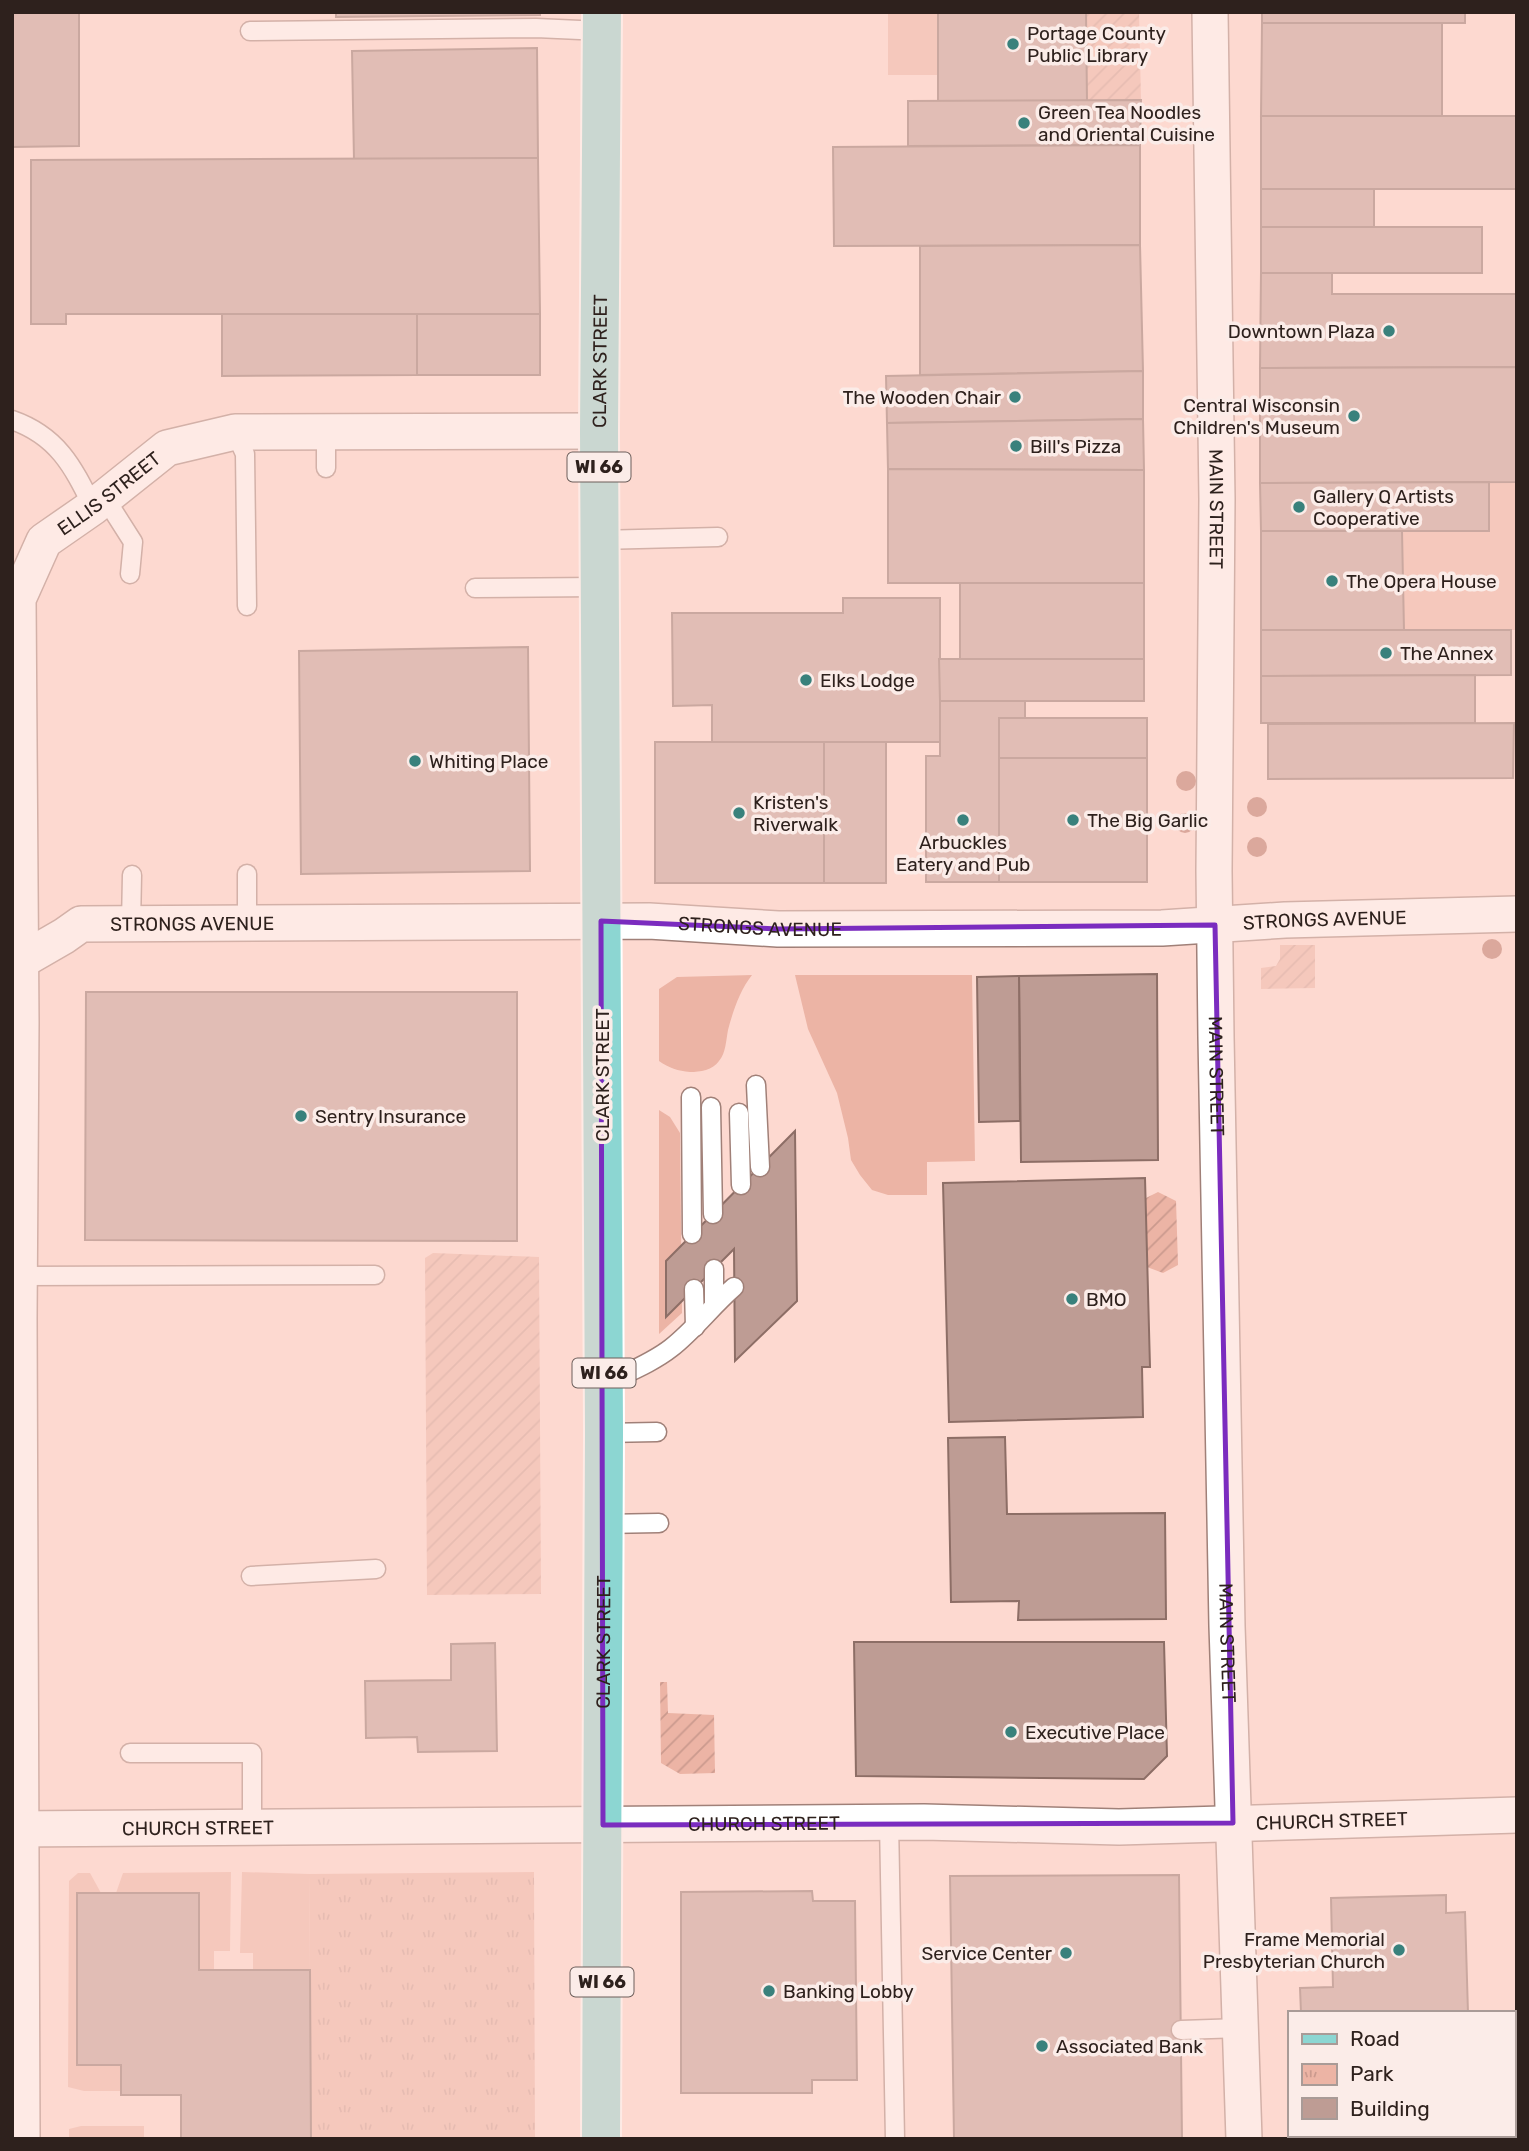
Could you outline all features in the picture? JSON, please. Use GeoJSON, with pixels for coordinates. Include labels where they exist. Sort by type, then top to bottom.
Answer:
{"type":"FeatureCollection","features":[{"type":"Feature","properties":{"kind":"main road","name":"CLARK STREET"},"geometry":{"type":"LineString","coordinates":[[601,2139],[604,1384],[599,431],[602,21]]}},
{"type":"Feature","properties":{"kind":"street","name":"MAIN STREET"},"geometry":{"type":"LineString","coordinates":[[1210,12],[1216,288],[1215,925],[1225,1501],[1244,2139]]}},
{"type":"Feature","properties":{"kind":"street","name":"ELLIS STREET"},"geometry":{"type":"LineString","coordinates":[[22,2139],[16,1829],[21,1023],[16,963],[18,599],[44,541],[167,448],[235,432],[599,431]]}},
{"type":"Feature","properties":{"kind":"street","name":"STRONGS AVENUE"},"geometry":{"type":"LineString","coordinates":[[16,963],[80,924],[649,921],[778,929],[1149,928],[1285,920],[1517,914]]}},
{"type":"Feature","properties":{"kind":"street","name":"CHURCH STREET"},"geometry":{"type":"LineString","coordinates":[[16,1829],[890,1822],[1119,1826],[1517,1815]]}},
{"type":"Feature","properties":{"kind":"lane"},"geometry":{"type":"LineString","coordinates":[[250,31],[536,28],[602,21]]}},
{"type":"Feature","properties":{"kind":"lane"},"geometry":{"type":"LineString","coordinates":[[12,421],[40,432],[66,457],[133,542],[130,574]]}},
{"type":"Feature","properties":{"kind":"lane"},"geometry":{"type":"LineString","coordinates":[[235,432],[245,454],[247,606]]}},
{"type":"Feature","properties":{"kind":"lane"},"geometry":{"type":"LineString","coordinates":[[326,433],[326,468]]}},
{"type":"Feature","properties":{"kind":"lane"},"geometry":{"type":"LineString","coordinates":[[599,540],[718,537]]}},
{"type":"Feature","properties":{"kind":"lane"},"geometry":{"type":"LineString","coordinates":[[475,588],[600,587]]}},
{"type":"Feature","properties":{"kind":"lane"},"geometry":{"type":"LineString","coordinates":[[247,874],[247,923]]}},
{"type":"Feature","properties":{"kind":"lane"},"geometry":{"type":"LineString","coordinates":[[131,924],[132,875]]}},
{"type":"Feature","properties":{"kind":"lane"},"geometry":{"type":"LineString","coordinates":[[756,1085],[760,1167]]}},
{"type":"Feature","properties":{"kind":"lane"},"geometry":{"type":"LineString","coordinates":[[691,1097],[692,1234]]}},
{"type":"Feature","properties":{"kind":"lane"},"geometry":{"type":"LineString","coordinates":[[711,1107],[713,1214]]}},
{"type":"Feature","properties":{"kind":"lane"},"geometry":{"type":"LineString","coordinates":[[738,1113],[741,1185]]}},
{"type":"Feature","properties":{"kind":"lane"},"geometry":{"type":"LineString","coordinates":[[714,1269],[714,1304]]}},
{"type":"Feature","properties":{"kind":"lane"},"geometry":{"type":"LineString","coordinates":[[20,1276],[375,1275]]}},
{"type":"Feature","properties":{"kind":"lane"},"geometry":{"type":"LineString","coordinates":[[604,1384],[669,1350],[734,1287]]}},
{"type":"Feature","properties":{"kind":"lane"},"geometry":{"type":"LineString","coordinates":[[694,1289],[695,1327]]}},
{"type":"Feature","properties":{"kind":"lane"},"geometry":{"type":"LineString","coordinates":[[604,1433],[657,1432]]}},
{"type":"Feature","properties":{"kind":"lane"},"geometry":{"type":"LineString","coordinates":[[603,1524],[659,1523]]}},
{"type":"Feature","properties":{"kind":"lane"},"geometry":{"type":"LineString","coordinates":[[251,1576],[376,1569]]}},
{"type":"Feature","properties":{"kind":"lane"},"geometry":{"type":"LineString","coordinates":[[130,1753],[252,1753],[252,1827]]}},
{"type":"Feature","properties":{"kind":"lane"},"geometry":{"type":"LineString","coordinates":[[890,1822],[895,2139]]}},
{"type":"Feature","properties":{"kind":"lane"},"geometry":{"type":"LineString","coordinates":[[1181,2030],[1241,2028]]}},
{"type":"Feature","properties":{"kind":"highlighted area"},"geometry":{"type":"Polygon","coordinates":[[[601,921],[778,929],[1215,925],[1233,1823],[603,1825],[601,921]]]}},
{"type":"Feature","properties":{"kind":"green space"},"geometry":{"type":"Polygon","coordinates":[[[888,12],[938,12],[939,75],[888,75],[888,12]]]}},
{"type":"Feature","properties":{"kind":"green space"},"geometry":{"type":"Polygon","coordinates":[[[1086,12],[1139,12],[1141,100],[1087,101],[1086,12]]]}},
{"type":"Feature","properties":{"kind":"green space"},"geometry":{"type":"Polygon","coordinates":[[[1489,482],[1517,482],[1517,630],[1404,630],[1402,531],[1489,531],[1489,482]]]}},
{"type":"Feature","properties":{"kind":"green space"},"geometry":{"type":"Polygon","coordinates":[[[1280,945],[1315,945],[1315,988],[1261,989],[1261,968],[1276,966],[1280,959],[1280,945]]]}},
{"type":"Feature","properties":{"kind":"green space"},"geometry":{"type":"Polygon","coordinates":[[[752,975],[737,1001],[721,1058],[713,1067],[690,1072],[674,1069],[659,1061],[659,989],[677,977],[752,975]]]}},
{"type":"Feature","properties":{"kind":"green space"},"geometry":{"type":"Polygon","coordinates":[[[795,975],[972,975],[975,1161],[927,1162],[927,1195],[888,1195],[872,1190],[851,1160],[837,1093],[808,1029],[795,975]]]}},
{"type":"Feature","properties":{"kind":"green space"},"geometry":{"type":"Polygon","coordinates":[[[659,1110],[670,1117],[680,1133],[682,1313],[659,1334],[659,1110]]]}},
{"type":"Feature","properties":{"kind":"green space"},"geometry":{"type":"Polygon","coordinates":[[[1158,1192],[1176,1201],[1178,1265],[1163,1273],[1147,1267],[1146,1198],[1158,1192]]]}},
{"type":"Feature","properties":{"kind":"green space"},"geometry":{"type":"Polygon","coordinates":[[[433,1253],[539,1257],[541,1594],[427,1595],[425,1258],[433,1253]]]}},
{"type":"Feature","properties":{"kind":"green space"},"geometry":{"type":"Polygon","coordinates":[[[660,1682],[667,1682],[668,1713],[714,1715],[715,1773],[680,1774],[661,1763],[660,1682]]]}},
{"type":"Feature","properties":{"kind":"green space"},"geometry":{"type":"Polygon","coordinates":[[[231,1872],[230,1951],[214,1951],[214,1970],[199,1970],[199,1893],[116,1893],[123,1873],[231,1872]]]}},
{"type":"Feature","properties":{"kind":"green space"},"geometry":{"type":"Polygon","coordinates":[[[242,1872],[309,1874],[310,1970],[253,1970],[253,1953],[240,1953],[242,1872]]]}},
{"type":"Feature","properties":{"kind":"green space"},"geometry":{"type":"Polygon","coordinates":[[[534,1872],[535,2139],[311,2139],[309,1874],[534,1872]]]}},
{"type":"Feature","properties":{"kind":"green space"},"geometry":{"type":"Polygon","coordinates":[[[78,1873],[90,1873],[101,1893],[77,1894],[77,2065],[121,2065],[121,2091],[84,2091],[68,2087],[69,1881],[78,1873]]]}},
{"type":"Feature","properties":{"kind":"green space"},"geometry":{"type":"Polygon","coordinates":[[[81,2126],[144,2126],[144,2139],[69,2139],[69,2129],[81,2126]]]}},
{"type":"Feature","properties":{"kind":"building"},"geometry":{"type":"Polygon","coordinates":[[[12,12],[79,12],[79,146],[12,147],[12,12]]]}},
{"type":"Feature","properties":{"kind":"building"},"geometry":{"type":"Polygon","coordinates":[[[336,12],[540,12],[540,15],[336,17],[336,12]]]}},
{"type":"Feature","properties":{"kind":"building","name":"Portage County Public Library"},"geometry":{"type":"Polygon","coordinates":[[[938,12],[1086,12],[1087,101],[938,101],[938,12]]]}},
{"type":"Feature","properties":{"kind":"building"},"geometry":{"type":"Polygon","coordinates":[[[1262,12],[1465,12],[1465,23],[1262,23],[1262,12]]]}},
{"type":"Feature","properties":{"kind":"building"},"geometry":{"type":"Polygon","coordinates":[[[1262,23],[1442,23],[1442,116],[1261,116],[1262,23]]]}},
{"type":"Feature","properties":{"kind":"building"},"geometry":{"type":"Polygon","coordinates":[[[537,48],[538,158],[354,160],[352,51],[537,48]]]}},
{"type":"Feature","properties":{"kind":"building","name":"Green Tea Noodles and Oriental Cuisine"},"geometry":{"type":"Polygon","coordinates":[[[1141,100],[1140,145],[908,146],[908,101],[1141,100]]]}},
{"type":"Feature","properties":{"kind":"building"},"geometry":{"type":"Polygon","coordinates":[[[1261,116],[1517,116],[1517,189],[1261,189],[1261,116]]]}},
{"type":"Feature","properties":{"kind":"building"},"geometry":{"type":"Polygon","coordinates":[[[1140,145],[1140,245],[834,246],[833,147],[1140,145]]]}},
{"type":"Feature","properties":{"kind":"building"},"geometry":{"type":"Polygon","coordinates":[[[538,158],[540,314],[66,314],[66,324],[31,324],[31,160],[538,158]]]}},
{"type":"Feature","properties":{"kind":"building"},"geometry":{"type":"Polygon","coordinates":[[[1261,189],[1374,189],[1374,227],[1261,227],[1261,189]]]}},
{"type":"Feature","properties":{"kind":"building"},"geometry":{"type":"Polygon","coordinates":[[[1261,227],[1482,227],[1482,273],[1261,273],[1261,227]]]}},
{"type":"Feature","properties":{"kind":"building"},"geometry":{"type":"Polygon","coordinates":[[[1140,245],[1143,371],[920,375],[920,246],[1140,245]]]}},
{"type":"Feature","properties":{"kind":"building","name":"Downtown Plaza"},"geometry":{"type":"Polygon","coordinates":[[[1261,273],[1332,273],[1332,294],[1517,294],[1517,367],[1260,368],[1261,273]]]}},
{"type":"Feature","properties":{"kind":"building"},"geometry":{"type":"Polygon","coordinates":[[[222,314],[417,314],[417,375],[222,376],[222,314]]]}},
{"type":"Feature","properties":{"kind":"building"},"geometry":{"type":"Polygon","coordinates":[[[417,314],[540,314],[540,375],[417,375],[417,314]]]}},
{"type":"Feature","properties":{"kind":"building"},"geometry":{"type":"Polygon","coordinates":[[[1517,367],[1517,482],[1260,483],[1260,368],[1517,367]]]}},
{"type":"Feature","properties":{"kind":"building","name":"The Wooden Chair"},"geometry":{"type":"Polygon","coordinates":[[[1143,371],[1143,419],[887,423],[886,376],[1143,371]]]}},
{"type":"Feature","properties":{"kind":"building","name":"Bill's Pizza"},"geometry":{"type":"Polygon","coordinates":[[[1143,419],[1144,470],[888,469],[887,423],[1143,419]]]}},
{"type":"Feature","properties":{"kind":"building"},"geometry":{"type":"Polygon","coordinates":[[[888,469],[1144,470],[1144,583],[888,583],[888,469]]]}},
{"type":"Feature","properties":{"kind":"building"},"geometry":{"type":"Polygon","coordinates":[[[1489,482],[1489,531],[1261,531],[1260,483],[1489,482]]]}},
{"type":"Feature","properties":{"kind":"building","name":"The Opera House"},"geometry":{"type":"Polygon","coordinates":[[[1261,531],[1402,531],[1404,630],[1261,630],[1261,531]]]}},
{"type":"Feature","properties":{"kind":"building"},"geometry":{"type":"Polygon","coordinates":[[[960,583],[1144,583],[1144,659],[960,659],[960,583]]]}},
{"type":"Feature","properties":{"kind":"building","name":"Elks Lodge"},"geometry":{"type":"Polygon","coordinates":[[[843,598],[940,598],[940,742],[712,742],[712,705],[673,706],[672,613],[843,613],[843,598]]]}},
{"type":"Feature","properties":{"kind":"building","name":"The Annex"},"geometry":{"type":"Polygon","coordinates":[[[1261,630],[1511,630],[1511,675],[1261,676],[1261,630]]]}},
{"type":"Feature","properties":{"kind":"building","name":"Whiting Place"},"geometry":{"type":"Polygon","coordinates":[[[528,647],[530,871],[301,874],[299,651],[528,647]]]}},
{"type":"Feature","properties":{"kind":"building"},"geometry":{"type":"Polygon","coordinates":[[[939,659],[1144,659],[1144,701],[940,701],[939,659]]]}},
{"type":"Feature","properties":{"kind":"building"},"geometry":{"type":"Polygon","coordinates":[[[1475,675],[1475,723],[1261,723],[1261,676],[1475,675]]]}},
{"type":"Feature","properties":{"kind":"building","name":"Arbuckles Eatery and Pub"},"geometry":{"type":"Polygon","coordinates":[[[940,701],[1025,701],[1025,718],[999,718],[999,882],[926,882],[926,756],[940,756],[940,701]]]}},
{"type":"Feature","properties":{"kind":"building"},"geometry":{"type":"Polygon","coordinates":[[[999,718],[1147,718],[1147,758],[999,758],[999,718]]]}},
{"type":"Feature","properties":{"kind":"building"},"geometry":{"type":"Polygon","coordinates":[[[1514,723],[1513,778],[1268,779],[1268,724],[1514,723]]]}},
{"type":"Feature","properties":{"kind":"building","name":"Kristen's Riverwalk"},"geometry":{"type":"Polygon","coordinates":[[[655,742],[824,742],[824,883],[655,883],[655,742]]]}},
{"type":"Feature","properties":{"kind":"building"},"geometry":{"type":"Polygon","coordinates":[[[824,742],[886,742],[886,883],[824,883],[824,742]]]}},
{"type":"Feature","properties":{"kind":"building","name":"The Big Garlic"},"geometry":{"type":"Polygon","coordinates":[[[999,758],[1147,758],[1147,882],[999,882],[999,758]]]}},
{"type":"Feature","properties":{"kind":"building"},"geometry":{"type":"Polygon","coordinates":[[[1157,974],[1158,1160],[1021,1162],[1019,976],[1157,974]]]}},
{"type":"Feature","properties":{"kind":"building"},"geometry":{"type":"Polygon","coordinates":[[[1019,976],[1020,1121],[979,1122],[977,977],[1019,976]]]}},
{"type":"Feature","properties":{"kind":"building","name":"Sentry Insurance"},"geometry":{"type":"Polygon","coordinates":[[[86,992],[517,992],[517,1241],[85,1240],[86,992]]]}},
{"type":"Feature","properties":{"kind":"building"},"geometry":{"type":"Polygon","coordinates":[[[795,1131],[797,1301],[735,1361],[734,1249],[666,1317],[666,1261],[795,1131]]]}},
{"type":"Feature","properties":{"kind":"building"},"geometry":{"type":"Polygon","coordinates":[[[1145,1178],[1150,1367],[1142,1367],[1143,1417],[949,1422],[943,1183],[1145,1178]]]}},
{"type":"Feature","properties":{"kind":"building"},"geometry":{"type":"Polygon","coordinates":[[[1005,1437],[1007,1514],[1165,1513],[1166,1619],[1018,1620],[1019,1601],[951,1602],[948,1438],[1005,1437]]]}},
{"type":"Feature","properties":{"kind":"building","name":"Executive Place"},"geometry":{"type":"Polygon","coordinates":[[[854,1642],[1164,1642],[1167,1756],[1144,1779],[856,1776],[854,1642]]]}},
{"type":"Feature","properties":{"kind":"building"},"geometry":{"type":"Polygon","coordinates":[[[495,1643],[497,1751],[418,1752],[417,1737],[366,1738],[365,1681],[451,1680],[451,1644],[495,1643]]]}},
{"type":"Feature","properties":{"kind":"building","name":"Service Center"},"geometry":{"type":"Polygon","coordinates":[[[1179,1875],[1182,2139],[954,2139],[950,1876],[1179,1875]]]}},
{"type":"Feature","properties":{"kind":"building","name":"Banking Lobby"},"geometry":{"type":"Polygon","coordinates":[[[812,1891],[813,1901],[855,1901],[857,2080],[812,2080],[812,2093],[681,2093],[681,1892],[812,1891]]]}},
{"type":"Feature","properties":{"kind":"building"},"geometry":{"type":"Polygon","coordinates":[[[77,1893],[199,1893],[199,1970],[310,1970],[311,2139],[181,2139],[181,2095],[121,2095],[121,2065],[77,2065],[77,1893]]]}},
{"type":"Feature","properties":{"kind":"building","name":"Frame Memorial Presbyterian Church"},"geometry":{"type":"Polygon","coordinates":[[[1446,1895],[1446,1913],[1465,1912],[1468,2011],[1301,2011],[1300,1988],[1333,1987],[1331,1898],[1446,1895]]]}},
{"type":"Feature","properties":{"kind":"place","name":"Portage County Public Library"},"geometry":{"type":"Point","coordinates":[1013,44]}},
{"type":"Feature","properties":{"kind":"place","name":"Green Tea Noodles and Oriental Cuisine"},"geometry":{"type":"Point","coordinates":[1024,123]}},
{"type":"Feature","properties":{"kind":"place","name":"Downtown Plaza"},"geometry":{"type":"Point","coordinates":[1389,331]}},
{"type":"Feature","properties":{"kind":"place","name":"The Wooden Chair"},"geometry":{"type":"Point","coordinates":[1015,397]}},
{"type":"Feature","properties":{"kind":"place","name":"Central Wisconsin Children's Museum"},"geometry":{"type":"Point","coordinates":[1354,416]}},
{"type":"Feature","properties":{"kind":"place","name":"Bill's Pizza"},"geometry":{"type":"Point","coordinates":[1016,446]}},
{"type":"Feature","properties":{"kind":"place","name":"Gallery Q Artists Cooperative"},"geometry":{"type":"Point","coordinates":[1299,507]}},
{"type":"Feature","properties":{"kind":"place","name":"The Opera House"},"geometry":{"type":"Point","coordinates":[1332,581]}},
{"type":"Feature","properties":{"kind":"place","name":"The Annex"},"geometry":{"type":"Point","coordinates":[1386,653]}},
{"type":"Feature","properties":{"kind":"place","name":"Elks Lodge"},"geometry":{"type":"Point","coordinates":[806,680]}},
{"type":"Feature","properties":{"kind":"place","name":"Whiting Place"},"geometry":{"type":"Point","coordinates":[415,761]}},
{"type":"Feature","properties":{"kind":"place","name":"Kristen's Riverwalk"},"geometry":{"type":"Point","coordinates":[739,813]}},
{"type":"Feature","properties":{"kind":"place","name":"Arbuckles Eatery and Pub"},"geometry":{"type":"Point","coordinates":[963,820]}},
{"type":"Feature","properties":{"kind":"place","name":"The Big Garlic"},"geometry":{"type":"Point","coordinates":[1073,820]}},
{"type":"Feature","properties":{"kind":"place","name":"Sentry Insurance"},"geometry":{"type":"Point","coordinates":[301,1116]}},
{"type":"Feature","properties":{"kind":"place","name":"BMO"},"geometry":{"type":"Point","coordinates":[1072,1299]}},
{"type":"Feature","properties":{"kind":"place","name":"Executive Place"},"geometry":{"type":"Point","coordinates":[1011,1732]}},
{"type":"Feature","properties":{"kind":"place","name":"Frame Memorial Presbyterian Church"},"geometry":{"type":"Point","coordinates":[1399,1950]}},
{"type":"Feature","properties":{"kind":"place","name":"Service Center"},"geometry":{"type":"Point","coordinates":[1066,1953]}},
{"type":"Feature","properties":{"kind":"place","name":"Banking Lobby"},"geometry":{"type":"Point","coordinates":[769,1991]}},
{"type":"Feature","properties":{"kind":"place","name":"Associated Bank"},"geometry":{"type":"Point","coordinates":[1042,2046]}}]}
